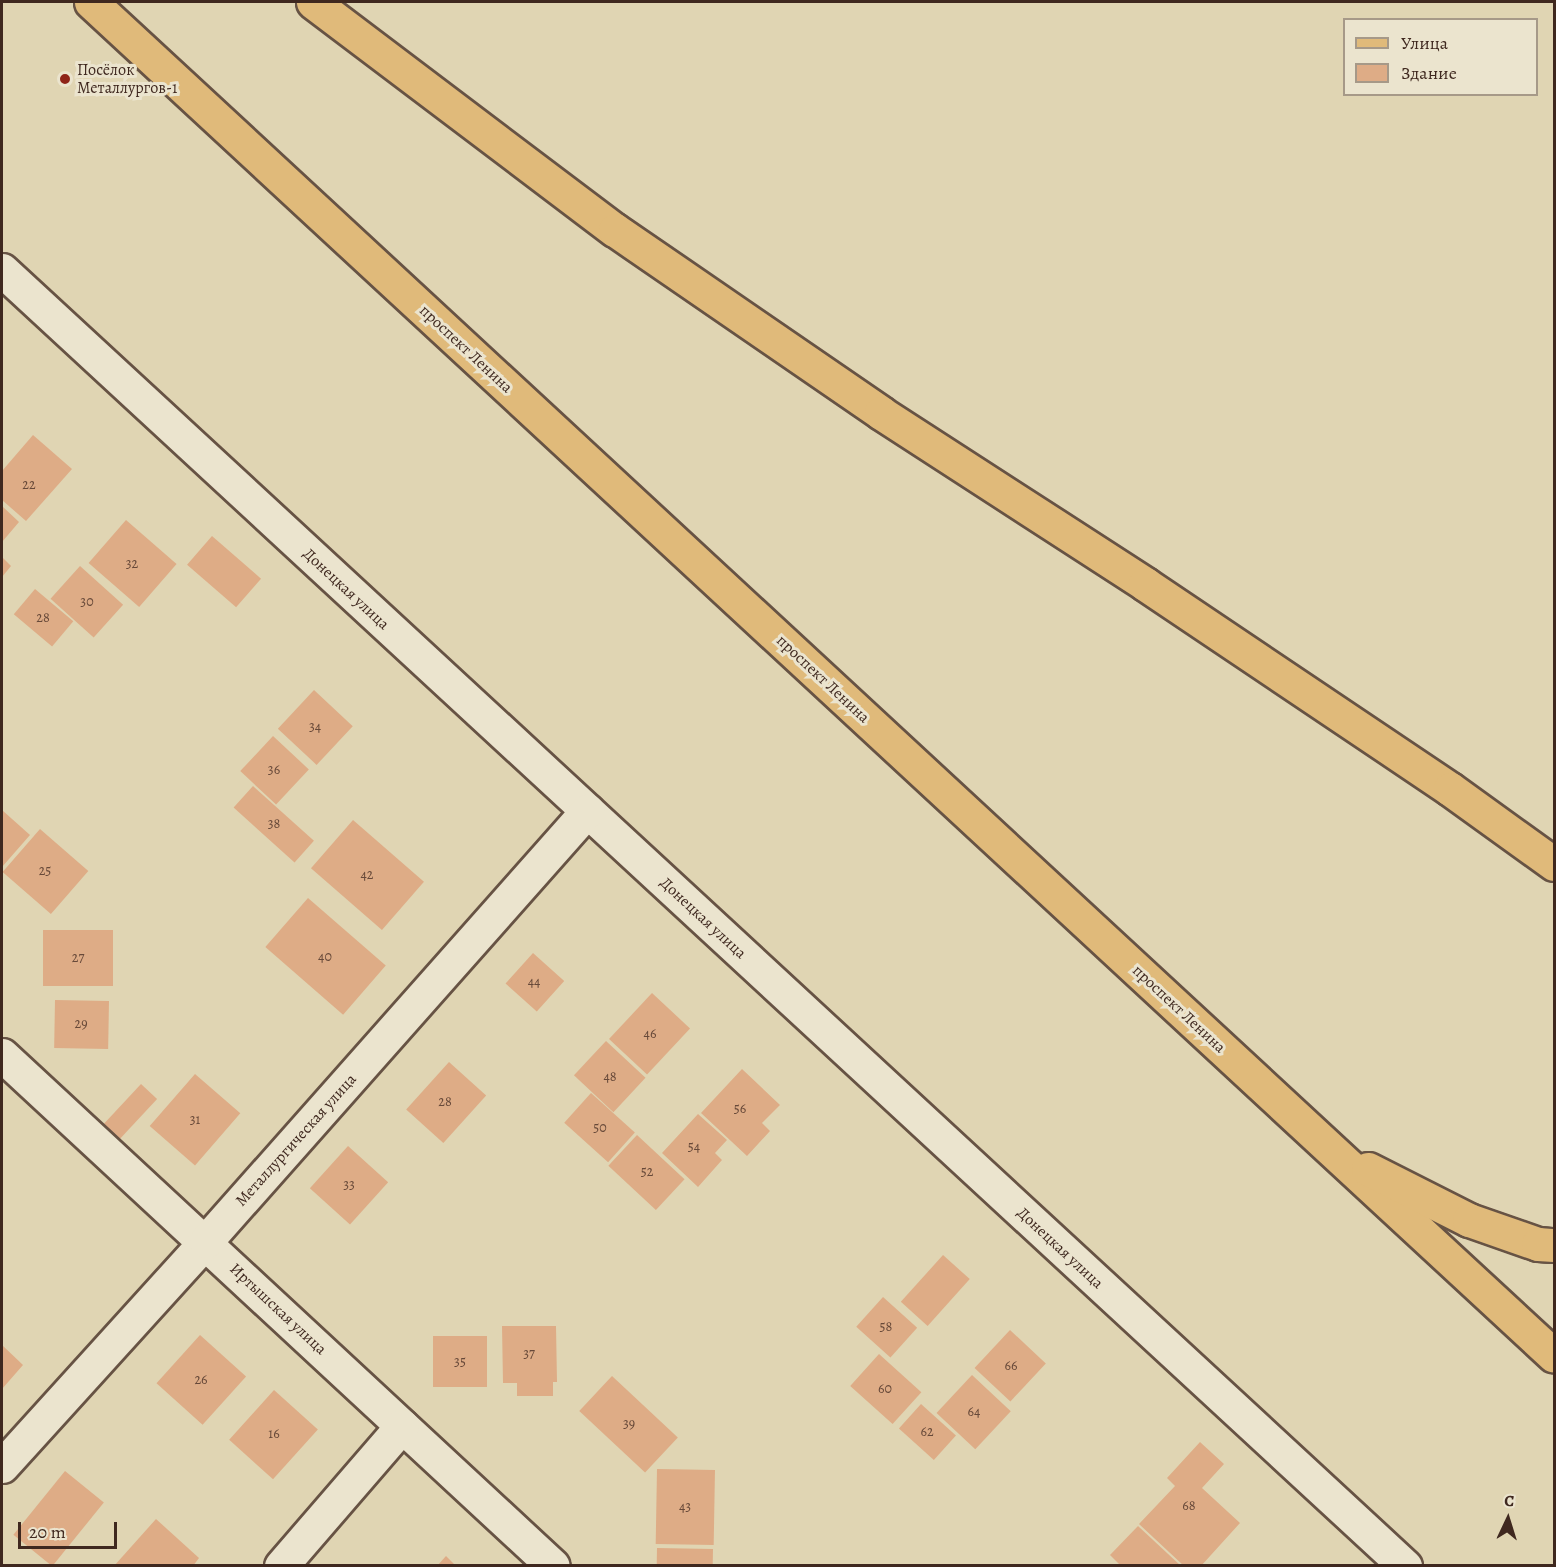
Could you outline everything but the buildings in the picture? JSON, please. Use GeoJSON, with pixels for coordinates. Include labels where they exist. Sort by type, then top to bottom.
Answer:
{"type":"FeatureCollection","features":[{"type":"Feature","properties":{"kind":"main road","name":"проспект Ленина"},"geometry":{"type":"LineString","coordinates":[[91,2],[1554,1356]]}},
{"type":"Feature","properties":{"kind":"main road"},"geometry":{"type":"LineString","coordinates":[[313,2],[615,230],[881,413],[1145,584],[1440,782],[1553,863]]}},
{"type":"Feature","properties":{"kind":"main road"},"geometry":{"type":"LineString","coordinates":[[1334,1152],[1469,1220],[1538,1244],[1554,1245]]}},
{"type":"Feature","properties":{"kind":"street","name":"Донецкая улица"},"geometry":{"type":"LineString","coordinates":[[2,270],[1405,1566]]}},
{"type":"Feature","properties":{"kind":"street","name":"Металлургическая улица"},"geometry":{"type":"LineString","coordinates":[[2,1466],[206,1242],[587,812]]}},
{"type":"Feature","properties":{"kind":"street","name":"Иртышская улица"},"geometry":{"type":"LineString","coordinates":[[2,1055],[553,1566]]}},
{"type":"Feature","properties":{"kind":"street"},"geometry":{"type":"LineString","coordinates":[[281,1566],[402,1426]]}},
{"type":"Feature","properties":{"kind":"place","name":"Посёлок Металлургов-1"},"geometry":{"type":"Point","coordinates":[65,79]}}]}
